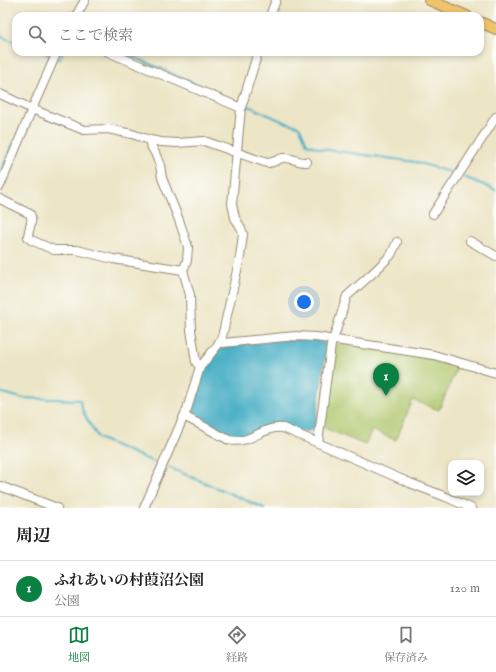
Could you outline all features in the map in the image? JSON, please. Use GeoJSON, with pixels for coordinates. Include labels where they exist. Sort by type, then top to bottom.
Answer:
{"type":"FeatureCollection","features":[{"type":"Feature","properties":{"kind":"main road"},"geometry":{"type":"LineString","coordinates":[[429,0],[457,12]]}},
{"type":"Feature","properties":{"kind":"main road"},"geometry":{"type":"LineString","coordinates":[[484,24],[496,29]]}},
{"type":"Feature","properties":{"kind":"street"},"geometry":{"type":"LineString","coordinates":[[78,12],[85,0]]}},
{"type":"Feature","properties":{"kind":"street"},"geometry":{"type":"LineString","coordinates":[[272,12],[276,0]]}},
{"type":"Feature","properties":{"kind":"street"},"geometry":{"type":"LineString","coordinates":[[0,186],[55,56]]}},
{"type":"Feature","properties":{"kind":"street"},"geometry":{"type":"LineString","coordinates":[[118,56],[241,108]]}},
{"type":"Feature","properties":{"kind":"street"},"geometry":{"type":"LineString","coordinates":[[144,508],[187,409],[200,367],[222,338],[243,234],[232,204],[241,108],[257,56]]}},
{"type":"Feature","properties":{"kind":"street"},"geometry":{"type":"LineString","coordinates":[[0,94],[84,130],[108,129],[132,134],[150,140],[178,143],[204,140],[267,164],[274,163],[284,158],[307,162]]}},
{"type":"Feature","properties":{"kind":"street"},"geometry":{"type":"LineString","coordinates":[[433,214],[496,117]]}},
{"type":"Feature","properties":{"kind":"street"},"geometry":{"type":"LineString","coordinates":[[150,140],[150,144],[160,165],[162,178],[188,247],[187,261],[183,270],[190,295],[191,330],[196,362],[200,367]]}},
{"type":"Feature","properties":{"kind":"street"},"geometry":{"type":"LineString","coordinates":[[0,199],[30,214],[32,218],[28,237],[31,240],[51,249],[77,250],[113,259],[183,270]]}},
{"type":"Feature","properties":{"kind":"street"},"geometry":{"type":"LineString","coordinates":[[470,241],[496,256]]}},
{"type":"Feature","properties":{"kind":"street"},"geometry":{"type":"LineString","coordinates":[[318,443],[333,340],[347,296],[391,255],[397,242]]}},
{"type":"Feature","properties":{"kind":"street"},"geometry":{"type":"LineString","coordinates":[[220,342],[224,343],[295,336],[316,337],[434,355],[496,373]]}},
{"type":"Feature","properties":{"kind":"street"},"geometry":{"type":"LineString","coordinates":[[184,416],[229,440],[234,441],[251,438],[277,427],[283,428],[471,508]]}},
{"type":"Feature","properties":{"kind":"street"},"geometry":{"type":"LineString","coordinates":[[0,486],[58,508]]}},
{"type":"Feature","properties":{"kind":"green space"},"geometry":{"type":"Polygon","coordinates":[[[337,343],[433,357],[458,365],[439,410],[413,400],[396,440],[372,430],[365,445],[322,427],[334,349],[337,343]]]}},
{"type":"Feature","properties":{"kind":"water"},"geometry":{"type":"Polygon","coordinates":[[[307,339],[327,343],[315,429],[301,432],[278,422],[245,436],[230,435],[195,418],[192,408],[203,368],[218,350],[225,347],[272,341],[307,339]]]}},
{"type":"Feature","properties":{"kind":"waterway"},"geometry":{"type":"LineString","coordinates":[[0,35],[12,41]]}},
{"type":"Feature","properties":{"kind":"waterway"},"geometry":{"type":"LineString","coordinates":[[57,59],[60,59],[61,56]]}},
{"type":"Feature","properties":{"kind":"waterway"},"geometry":{"type":"LineString","coordinates":[[131,56],[240,103]]}},
{"type":"Feature","properties":{"kind":"waterway"},"geometry":{"type":"LineString","coordinates":[[244,104],[284,122],[298,126],[307,144],[322,149],[416,162],[453,173]]}},
{"type":"Feature","properties":{"kind":"waterway"},"geometry":{"type":"LineString","coordinates":[[0,174],[14,141]]}},
{"type":"Feature","properties":{"kind":"waterway"},"geometry":{"type":"LineString","coordinates":[[464,177],[496,190]]}},
{"type":"Feature","properties":{"kind":"waterway"},"geometry":{"type":"LineString","coordinates":[[0,392],[21,398],[80,400],[84,414],[98,438],[156,463]]}},
{"type":"Feature","properties":{"kind":"waterway"},"geometry":{"type":"LineString","coordinates":[[168,467],[264,508]]}},
{"type":"Feature","properties":{"kind":"place","name":"ふれあいの村葭沼公園"},"geometry":{"type":"Point","coordinates":[386,396]}}]}
